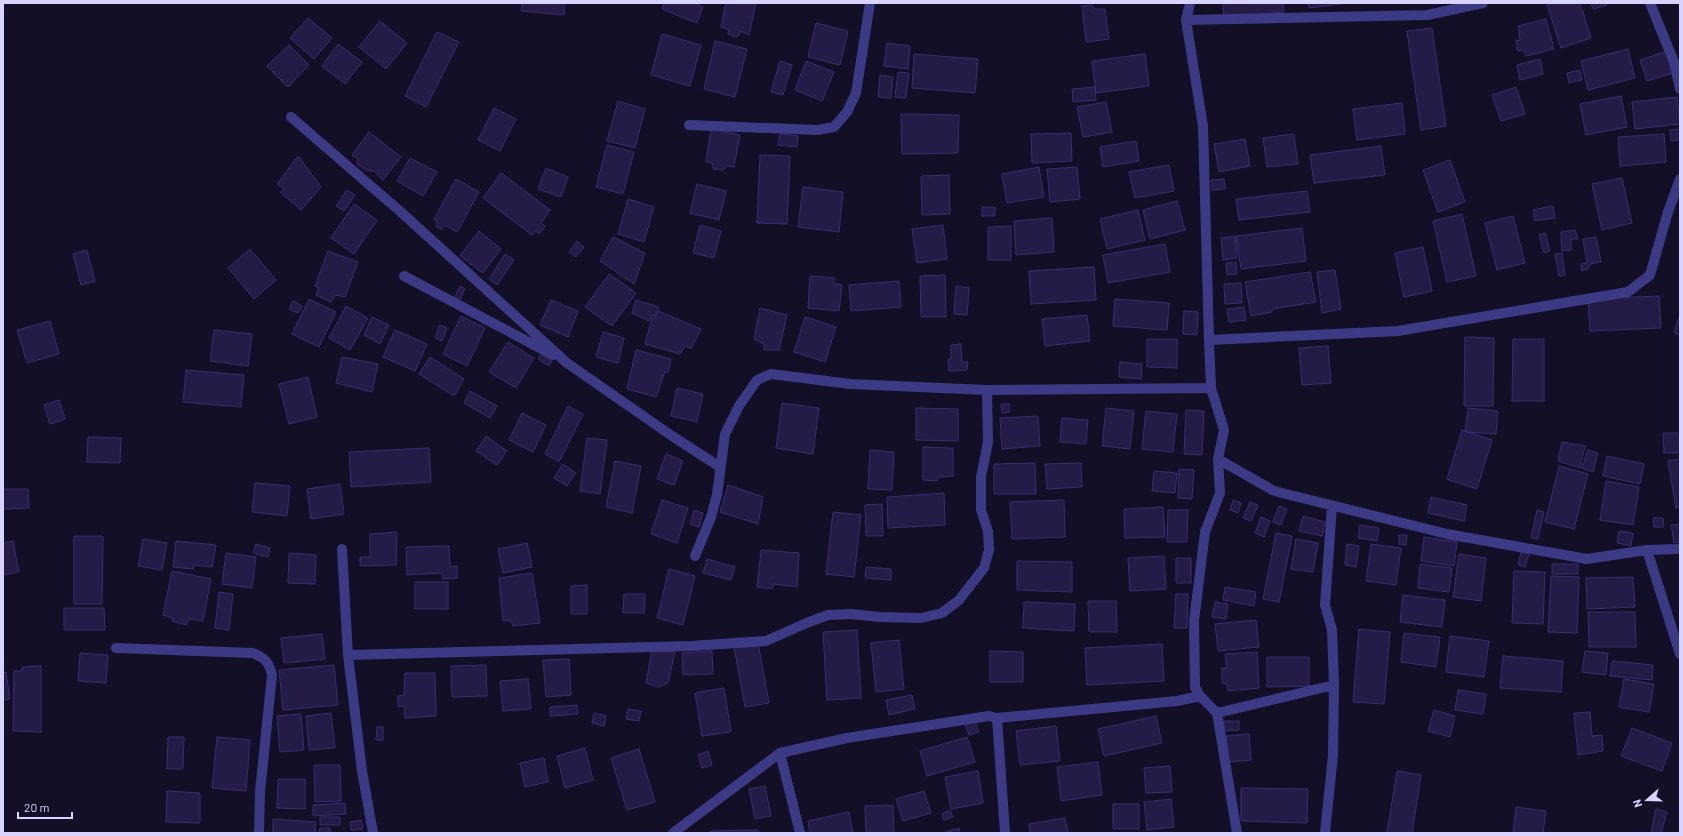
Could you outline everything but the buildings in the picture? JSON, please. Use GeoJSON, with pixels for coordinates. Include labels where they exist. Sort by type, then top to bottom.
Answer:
{"type":"FeatureCollection","features":[{"type":"Feature","properties":{"kind":"street"},"geometry":{"type":"LineString","coordinates":[[689,125],[816,130],[834,127],[847,112],[856,93],[870,3]]}},
{"type":"Feature","properties":{"kind":"street"},"geometry":{"type":"LineString","coordinates":[[1190,3],[1186,20],[1203,126],[1209,340],[1212,388],[1224,430],[1218,459],[1220,493],[1205,532],[1194,621],[1195,687],[1200,696],[1217,713],[1237,833]]}},
{"type":"Feature","properties":{"kind":"street"},"geometry":{"type":"LineString","coordinates":[[1186,20],[1427,15],[1484,3]]}},
{"type":"Feature","properties":{"kind":"street"},"geometry":{"type":"LineString","coordinates":[[1650,3],[1674,62],[1680,89]]}},
{"type":"Feature","properties":{"kind":"street"},"geometry":{"type":"LineString","coordinates":[[291,117],[402,213],[567,363]]}},
{"type":"Feature","properties":{"kind":"street"},"geometry":{"type":"LineString","coordinates":[[1209,340],[1398,331],[1628,292],[1650,275],[1668,212],[1680,179]]}},
{"type":"Feature","properties":{"kind":"street"},"geometry":{"type":"LineString","coordinates":[[404,276],[567,363],[672,436],[720,466]]}},
{"type":"Feature","properties":{"kind":"street"},"geometry":{"type":"LineString","coordinates":[[695,556],[711,517],[717,495],[725,434],[739,406],[757,380],[771,374],[850,384],[987,390],[1212,388]]}},
{"type":"Feature","properties":{"kind":"street"},"geometry":{"type":"LineString","coordinates":[[348,655],[691,646],[744,643],[766,641],[828,615],[851,614],[880,617],[921,618],[942,612],[959,600],[984,568],[989,550],[988,532],[981,510],[981,477],[988,442],[987,390]]}},
{"type":"Feature","properties":{"kind":"street"},"geometry":{"type":"LineString","coordinates":[[1218,459],[1274,491],[1447,534],[1587,559],[1647,550],[1680,549]]}},
{"type":"Feature","properties":{"kind":"street"},"geometry":{"type":"LineString","coordinates":[[1325,833],[1333,755],[1334,685],[1332,630],[1325,605],[1332,506]]}},
{"type":"Feature","properties":{"kind":"street"},"geometry":{"type":"LineString","coordinates":[[342,549],[348,655],[362,771],[372,833]]}},
{"type":"Feature","properties":{"kind":"street"},"geometry":{"type":"LineString","coordinates":[[1647,550],[1680,654]]}},
{"type":"Feature","properties":{"kind":"street"},"geometry":{"type":"LineString","coordinates":[[116,648],[253,653],[264,657],[269,663],[272,675],[260,792],[259,833]]}},
{"type":"Feature","properties":{"kind":"street"},"geometry":{"type":"LineString","coordinates":[[1217,713],[1334,685]]}},
{"type":"Feature","properties":{"kind":"street"},"geometry":{"type":"LineString","coordinates":[[673,833],[780,753],[847,738],[981,717],[989,716],[997,718],[1177,701],[1200,696]]}},
{"type":"Feature","properties":{"kind":"street"},"geometry":{"type":"LineString","coordinates":[[997,718],[1005,833]]}},
{"type":"Feature","properties":{"kind":"street"},"geometry":{"type":"LineString","coordinates":[[780,753],[800,833]]}}]}
